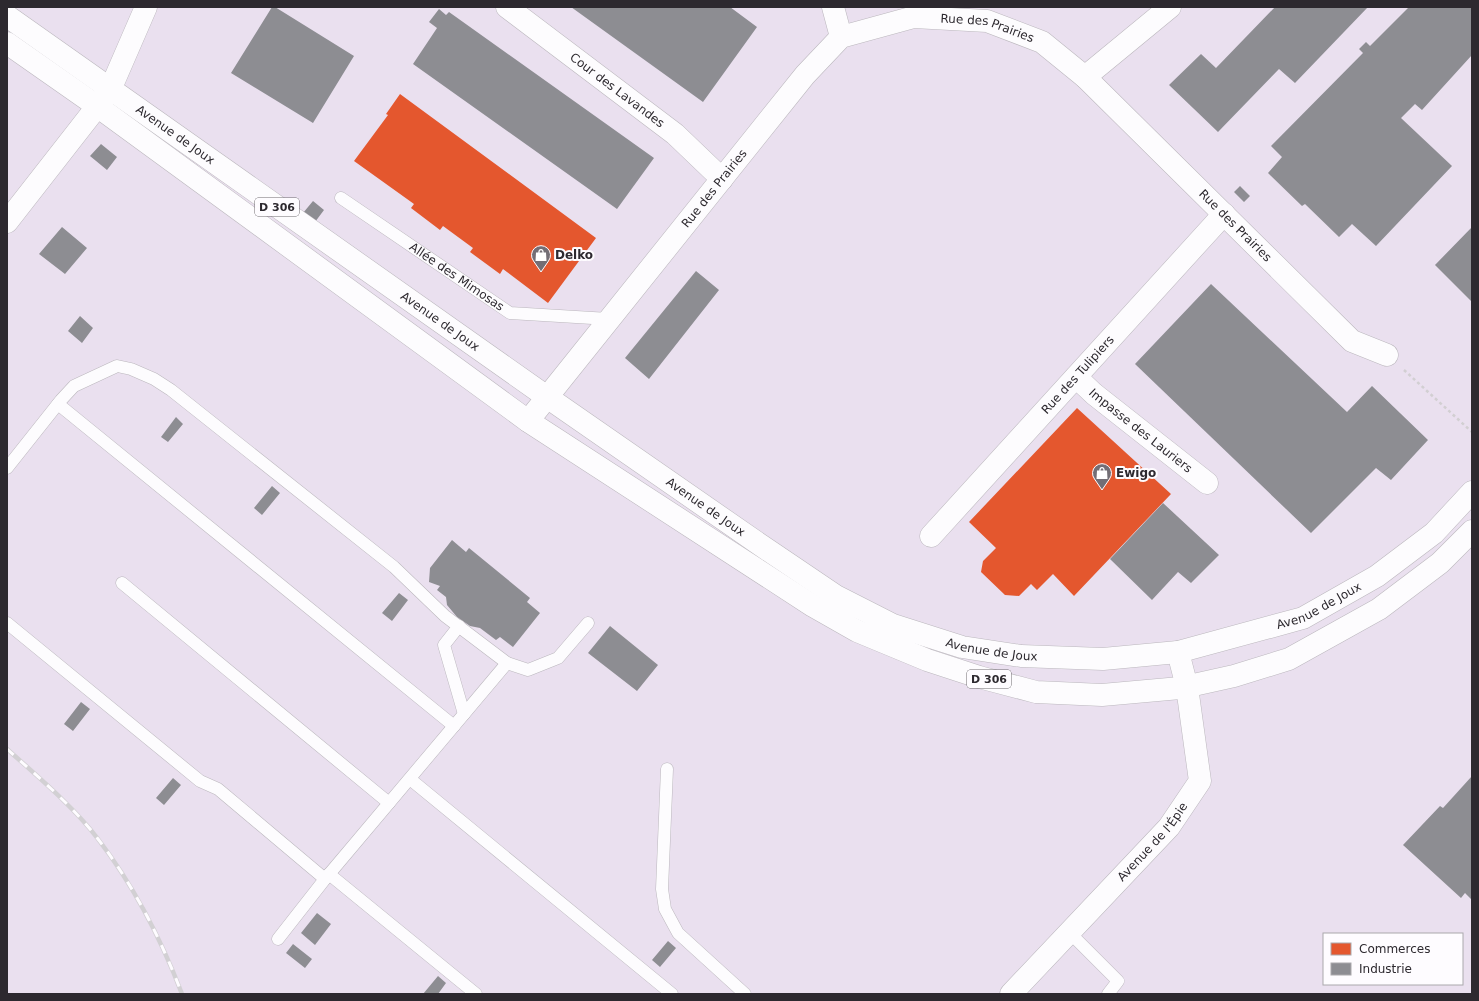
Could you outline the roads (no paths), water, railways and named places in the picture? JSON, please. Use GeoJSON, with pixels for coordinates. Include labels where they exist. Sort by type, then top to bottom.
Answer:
{"type":"FeatureCollection","features":[{"type":"Feature","properties":{"kind":"main road"},"geometry":{"type":"LineString","coordinates":[[7,222],[104,98],[146,7]]}},
{"type":"Feature","properties":{"kind":"main road","name":"Cour des Lavandes"},"geometry":{"type":"LineString","coordinates":[[508,7],[676,134],[722,179]]}},
{"type":"Feature","properties":{"kind":"main road"},"geometry":{"type":"LineString","coordinates":[[833,7],[841,37]]}},
{"type":"Feature","properties":{"kind":"main road"},"geometry":{"type":"LineString","coordinates":[[1085,77],[1170,7]]}},
{"type":"Feature","properties":{"kind":"main road","name":"Avenue de Joux"},"geometry":{"type":"LineString","coordinates":[[7,16],[104,98],[528,421],[813,606],[857,630],[927,660],[978,677],[1036,692],[1102,695],[1187,687],[1234,676],[1289,659],[1379,609],[1440,563],[1472,531]]}},
{"type":"Feature","properties":{"kind":"main road","name":"Rue des Prairies"},"geometry":{"type":"LineString","coordinates":[[528,421],[804,76],[841,37],[914,17],[987,20],[1042,42],[1085,77],[1352,341],[1387,355]]}},
{"type":"Feature","properties":{"kind":"main road","name":"Avenue de Joux"},"geometry":{"type":"LineString","coordinates":[[7,43],[104,98],[547,397],[836,596],[893,625],[962,647],[1021,656],[1103,659],[1178,652],[1303,618],[1377,576],[1428,538],[1472,492]]}},
{"type":"Feature","properties":{"kind":"main road","name":"Rue des Tulipiers"},"geometry":{"type":"LineString","coordinates":[[932,536],[1224,214]]}},
{"type":"Feature","properties":{"kind":"main road","name":"Impasse des Lauriers"},"geometry":{"type":"LineString","coordinates":[[1076,377],[1094,394],[1207,483]]}},
{"type":"Feature","properties":{"kind":"main road","name":"Avenue de l'Épie"},"geometry":{"type":"LineString","coordinates":[[1011,994],[1169,827],[1200,781],[1187,687],[1178,652]]}},
{"type":"Feature","properties":{"kind":"lane","name":"Allée des Mimosas"},"geometry":{"type":"LineString","coordinates":[[341,198],[510,314],[609,319]]}},
{"type":"Feature","properties":{"kind":"lane"},"geometry":{"type":"LineString","coordinates":[[7,468],[74,386],[117,366],[131,369],[154,379],[171,390],[394,567],[445,616],[507,663],[528,670],[558,658],[588,623]]}},
{"type":"Feature","properties":{"kind":"lane"},"geometry":{"type":"LineString","coordinates":[[58,404],[454,726]]}},
{"type":"Feature","properties":{"kind":"lane"},"geometry":{"type":"LineString","coordinates":[[122,582],[389,803]]}},
{"type":"Feature","properties":{"kind":"lane"},"geometry":{"type":"LineString","coordinates":[[459,626],[444,645],[464,714]]}},
{"type":"Feature","properties":{"kind":"lane"},"geometry":{"type":"LineString","coordinates":[[8,627],[200,781],[218,789],[476,994]]}},
{"type":"Feature","properties":{"kind":"lane"},"geometry":{"type":"LineString","coordinates":[[278,939],[327,877],[507,663]]}},
{"type":"Feature","properties":{"kind":"lane"},"geometry":{"type":"LineString","coordinates":[[667,769],[662,888],[665,909],[678,932],[745,994]]}},
{"type":"Feature","properties":{"kind":"lane"},"geometry":{"type":"LineString","coordinates":[[410,779],[672,994]]}},
{"type":"Feature","properties":{"kind":"lane"},"geometry":{"type":"LineString","coordinates":[[1070,933],[1118,982],[1108,994]]}},
{"type":"Feature","properties":{"kind":"railway"},"geometry":{"type":"LineString","coordinates":[[7,749],[78,815],[111,857],[135,894],[156,933],[182,994]]}},
{"type":"Feature","properties":{"kind":"place","name":"Delko"},"geometry":{"type":"Point","coordinates":[541,272]}},
{"type":"Feature","properties":{"kind":"place","name":"Ewigo"},"geometry":{"type":"Point","coordinates":[1102,490]}}]}
